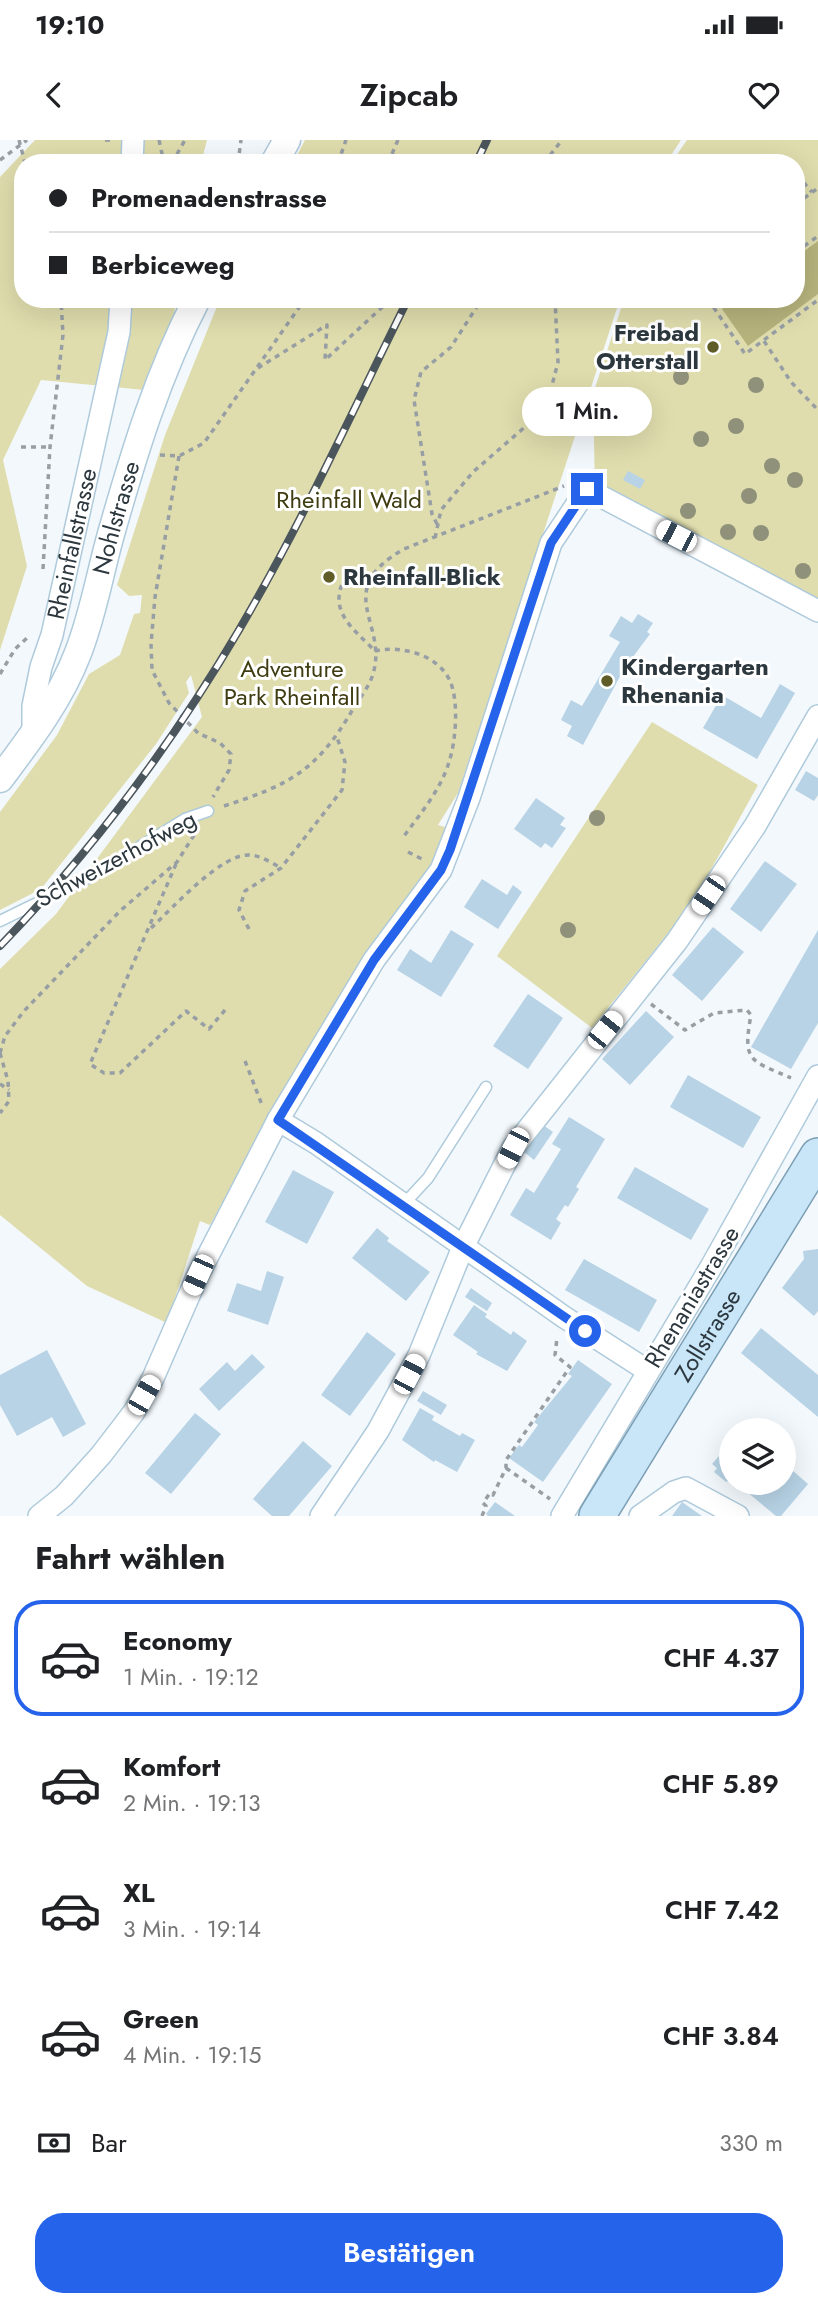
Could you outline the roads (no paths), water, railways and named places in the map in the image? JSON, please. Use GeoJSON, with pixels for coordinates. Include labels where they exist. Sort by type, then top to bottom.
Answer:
{"type":"FeatureCollection","features":[{"type":"Feature","properties":{"kind":"main road","name":"Zollstrasse"},"geometry":{"type":"LineString","coordinates":[[588,1513],[815,1167]]}},
{"type":"Feature","properties":{"kind":"street","name":"Rheinfallstrasse"},"geometry":{"type":"LineString","coordinates":[[33,737],[33,706],[41,667],[52,635],[119,332],[120,308]]}},
{"type":"Feature","properties":{"kind":"street","name":"Nohlstrasse"},"geometry":{"type":"LineString","coordinates":[[33,737],[79,652],[134,453],[172,349],[192,308]]}},
{"type":"Feature","properties":{"kind":"street"},"geometry":{"type":"LineString","coordinates":[[39,1516],[82,1475],[134,1412],[153,1378],[198,1275],[278,1120],[374,960],[441,870],[450,850],[551,543],[587,489],[818,611]]}},
{"type":"Feature","properties":{"kind":"street"},"geometry":{"type":"LineString","coordinates":[[321,1516],[378,1431],[419,1355],[463,1247],[513,1148],[677,940],[755,826],[818,716]]}},
{"type":"Feature","properties":{"kind":"street"},"geometry":{"type":"LineString","coordinates":[[0,779],[33,737]]}},
{"type":"Feature","properties":{"kind":"street","name":"Rhenaniastrasse"},"geometry":{"type":"LineString","coordinates":[[588,1513],[649,1371],[815,1082]]}},
{"type":"Feature","properties":{"kind":"street"},"geometry":{"type":"LineString","coordinates":[[278,1120],[564,1317],[649,1371]]}},
{"type":"Feature","properties":{"kind":"street"},"geometry":{"type":"LineString","coordinates":[[640,1516],[674,1492],[686,1488],[738,1516]]}},
{"type":"Feature","properties":{"kind":"lane","name":"Schweizerhofweg"},"geometry":{"type":"LineString","coordinates":[[0,921],[92,876],[185,819],[208,811]]}},
{"type":"Feature","properties":{"kind":"lane"},"geometry":{"type":"LineString","coordinates":[[403,1205],[428,1178],[486,1087]]}},
{"type":"Feature","properties":{"kind":"railway"},"geometry":{"type":"LineString","coordinates":[[480,154],[487,140]]}},
{"type":"Feature","properties":{"kind":"railway"},"geometry":{"type":"LineString","coordinates":[[0,946],[67,873],[129,795],[213,672],[284,549],[404,308]]}},
{"type":"Feature","properties":{"kind":"place","name":"Freibad Otterstall"},"geometry":{"type":"Point","coordinates":[713,347]}},
{"type":"Feature","properties":{"kind":"place","name":"Rheinfall-Blick"},"geometry":{"type":"Point","coordinates":[329,577]}},
{"type":"Feature","properties":{"kind":"place","name":"Kindergarten Rhenania"},"geometry":{"type":"Point","coordinates":[607,681]}},
{"type":"Feature","properties":{"kind":"park label","name":"Rheinfall Wald"},"geometry":{"type":"Point","coordinates":[349,500]}},
{"type":"Feature","properties":{"kind":"park label","name":"Adventure Park Rheinfall"},"geometry":{"type":"Point","coordinates":[292,683]}}]}
